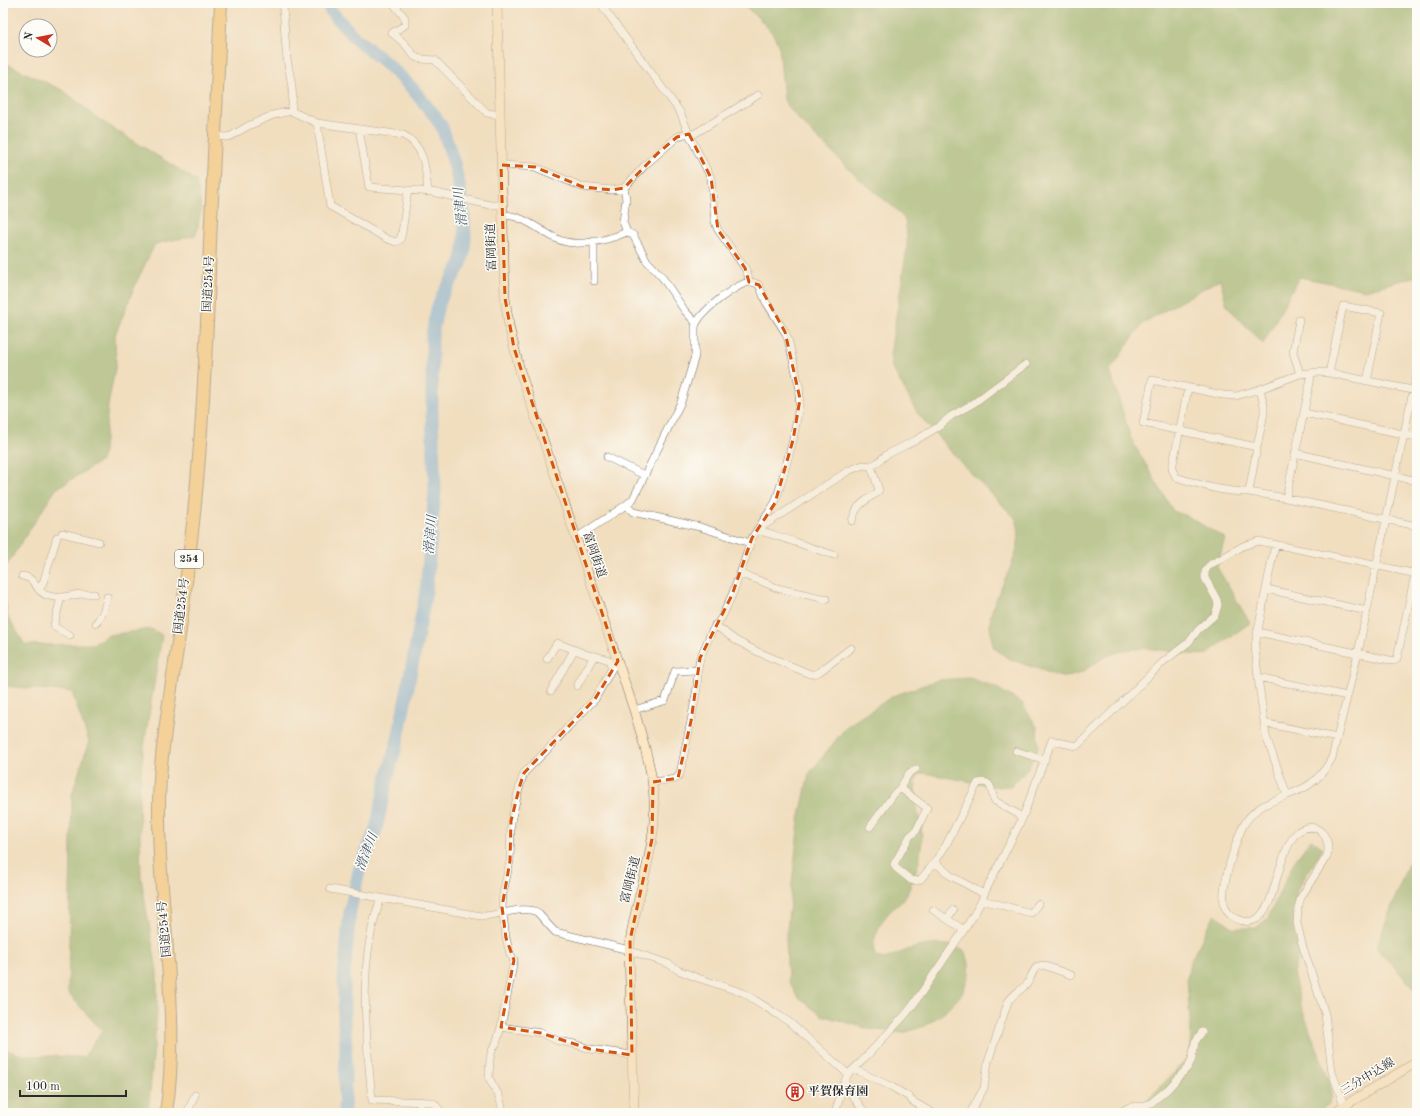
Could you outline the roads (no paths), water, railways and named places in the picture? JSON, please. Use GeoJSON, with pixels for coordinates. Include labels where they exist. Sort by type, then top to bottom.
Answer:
{"type":"FeatureCollection","features":[{"type":"Feature","properties":{"kind":"highway","name":"国道254号"},"geometry":{"type":"LineString","coordinates":[[166,1113],[171,1072],[172,1021],[160,870],[160,777],[166,720],[193,523],[201,428],[221,3]]}},
{"type":"Feature","properties":{"kind":"street"},"geometry":{"type":"LineString","coordinates":[[283,3],[287,58],[294,99],[291,111]]}},
{"type":"Feature","properties":{"kind":"street"},"geometry":{"type":"LineString","coordinates":[[393,3],[405,18],[405,25],[392,33],[394,36],[404,43],[415,57],[435,60],[487,113],[500,115]]}},
{"type":"Feature","properties":{"kind":"street","name":"富岡街道"},"geometry":{"type":"LineString","coordinates":[[497,3],[505,298],[514,348],[576,538],[615,665],[634,710],[648,756],[653,782],[655,814],[652,839],[633,924],[630,950],[629,971],[634,1113]]}},
{"type":"Feature","properties":{"kind":"street"},"geometry":{"type":"LineString","coordinates":[[600,3],[680,112],[689,134],[711,178],[718,230],[744,268],[748,275],[749,282]]}},
{"type":"Feature","properties":{"kind":"street"},"geometry":{"type":"LineString","coordinates":[[502,165],[536,167],[583,187],[612,190],[624,188],[645,165],[677,138],[684,134],[694,134],[758,95]]}},
{"type":"Feature","properties":{"kind":"street"},"geometry":{"type":"LineString","coordinates":[[215,136],[231,136],[248,126],[273,115],[291,111],[317,123],[397,134],[411,138],[422,153],[430,192]]}},
{"type":"Feature","properties":{"kind":"street"},"geometry":{"type":"LineString","coordinates":[[317,123],[330,206],[387,240],[396,242],[400,240],[402,233],[408,190]]}},
{"type":"Feature","properties":{"kind":"street"},"geometry":{"type":"LineString","coordinates":[[359,129],[369,187],[430,192],[489,205],[502,205]]}},
{"type":"Feature","properties":{"kind":"street"},"geometry":{"type":"LineString","coordinates":[[624,188],[626,199],[623,222],[627,232],[633,236],[648,261],[662,277],[685,311],[696,323]]}},
{"type":"Feature","properties":{"kind":"street"},"geometry":{"type":"LineString","coordinates":[[502,215],[509,214],[557,239],[576,243],[618,236],[627,232]]}},
{"type":"Feature","properties":{"kind":"street"},"geometry":{"type":"LineString","coordinates":[[594,241],[594,280]]}},
{"type":"Feature","properties":{"kind":"street"},"geometry":{"type":"LineString","coordinates":[[576,538],[633,499],[681,402],[695,356],[696,323],[712,304],[732,291],[749,282],[759,285],[772,313],[785,332],[797,375],[800,399],[793,440],[781,484],[774,503],[750,543],[728,606],[715,625],[700,658],[696,694],[683,767],[676,779],[653,782]]}},
{"type":"Feature","properties":{"kind":"street"},"geometry":{"type":"LineString","coordinates":[[1329,372],[1343,306],[1381,312],[1367,381]]}},
{"type":"Feature","properties":{"kind":"street"},"geometry":{"type":"LineString","coordinates":[[1299,320],[1292,352],[1300,374]]}},
{"type":"Feature","properties":{"kind":"street"},"geometry":{"type":"LineString","coordinates":[[757,530],[848,472],[863,465],[871,466],[878,463],[886,455],[938,427],[951,416],[974,403],[1026,364]]}},
{"type":"Feature","properties":{"kind":"street"},"geometry":{"type":"LineString","coordinates":[[1258,447],[1143,423],[1152,380],[1230,396],[1260,390],[1300,374],[1329,372],[1415,391]]}},
{"type":"Feature","properties":{"kind":"street"},"geometry":{"type":"LineString","coordinates":[[1342,1109],[1332,1072],[1324,1014],[1297,923],[1298,908],[1301,897],[1327,856],[1329,850],[1326,837],[1318,830],[1307,828],[1294,836],[1288,847],[1268,905],[1258,918],[1252,921],[1238,920],[1231,916],[1226,911],[1223,897],[1239,836],[1247,820],[1263,805],[1310,785],[1324,771],[1332,758],[1358,653],[1404,434],[1415,391],[1417,372]]}},
{"type":"Feature","properties":{"kind":"street"},"geometry":{"type":"LineString","coordinates":[[1286,498],[1311,373]]}},
{"type":"Feature","properties":{"kind":"street"},"geometry":{"type":"LineString","coordinates":[[1188,388],[1172,469],[1176,477],[1208,487],[1231,492],[1249,492],[1286,498],[1417,526]]}},
{"type":"Feature","properties":{"kind":"street"},"geometry":{"type":"LineString","coordinates":[[1249,492],[1264,413],[1260,390]]}},
{"type":"Feature","properties":{"kind":"street"},"geometry":{"type":"LineString","coordinates":[[1304,412],[1417,437]]}},
{"type":"Feature","properties":{"kind":"street"},"geometry":{"type":"LineString","coordinates":[[1295,453],[1417,481]]}},
{"type":"Feature","properties":{"kind":"street"},"geometry":{"type":"LineString","coordinates":[[607,457],[644,475]]}},
{"type":"Feature","properties":{"kind":"street"},"geometry":{"type":"LineString","coordinates":[[852,521],[856,507],[870,497],[876,495],[879,490],[871,466]]}},
{"type":"Feature","properties":{"kind":"street"},"geometry":{"type":"LineString","coordinates":[[626,505],[633,512],[700,527],[750,543]]}},
{"type":"Feature","properties":{"kind":"street"},"geometry":{"type":"LineString","coordinates":[[757,530],[834,555]]}},
{"type":"Feature","properties":{"kind":"street"},"geometry":{"type":"LineString","coordinates":[[39,590],[43,583],[59,535],[99,542]]}},
{"type":"Feature","properties":{"kind":"street"},"geometry":{"type":"LineString","coordinates":[[835,1113],[844,1083],[851,1071],[905,1015],[964,930],[983,897],[1022,819],[1052,740],[1077,746],[1163,662],[1189,642],[1198,630],[1215,615],[1217,610],[1217,600],[1205,578],[1205,572],[1211,564],[1248,543],[1259,541],[1416,574],[1397,658],[1394,661],[1257,632]]}},
{"type":"Feature","properties":{"kind":"street"},"geometry":{"type":"LineString","coordinates":[[1275,545],[1255,646],[1266,736],[1287,795]]}},
{"type":"Feature","properties":{"kind":"street"},"geometry":{"type":"LineString","coordinates":[[740,574],[761,580],[777,588],[826,599]]}},
{"type":"Feature","properties":{"kind":"street"},"geometry":{"type":"LineString","coordinates":[[22,576],[32,579],[39,590],[46,595],[61,597],[94,594]]}},
{"type":"Feature","properties":{"kind":"street"},"geometry":{"type":"LineString","coordinates":[[1266,589],[1367,611]]}},
{"type":"Feature","properties":{"kind":"street"},"geometry":{"type":"LineString","coordinates":[[61,597],[54,625],[56,628],[70,635]]}},
{"type":"Feature","properties":{"kind":"street"},"geometry":{"type":"LineString","coordinates":[[96,623],[104,612],[107,597]]}},
{"type":"Feature","properties":{"kind":"street"},"geometry":{"type":"LineString","coordinates":[[715,625],[735,640],[758,652],[810,674],[819,672],[851,648]]}},
{"type":"Feature","properties":{"kind":"street"},"geometry":{"type":"LineString","coordinates":[[503,1113],[499,1096],[489,1078],[490,1058],[492,1048],[496,1044],[501,1027],[514,960],[510,954],[506,938],[503,914],[503,893],[510,861],[511,821],[520,784],[524,773],[595,699],[615,665],[609,660],[588,655],[557,643],[548,659]]}},
{"type":"Feature","properties":{"kind":"street"},"geometry":{"type":"LineString","coordinates":[[551,691],[574,650]]}},
{"type":"Feature","properties":{"kind":"street"},"geometry":{"type":"LineString","coordinates":[[577,686],[594,656]]}},
{"type":"Feature","properties":{"kind":"street"},"geometry":{"type":"LineString","coordinates":[[634,710],[664,701],[675,671],[698,670]]}},
{"type":"Feature","properties":{"kind":"street"},"geometry":{"type":"LineString","coordinates":[[1258,677],[1347,696]]}},
{"type":"Feature","properties":{"kind":"street"},"geometry":{"type":"LineString","coordinates":[[1264,723],[1338,738]]}},
{"type":"Feature","properties":{"kind":"street"},"geometry":{"type":"LineString","coordinates":[[1016,751],[1045,760]]}},
{"type":"Feature","properties":{"kind":"street"},"geometry":{"type":"LineString","coordinates":[[870,827],[900,788],[909,773],[916,769]]}},
{"type":"Feature","properties":{"kind":"street"},"geometry":{"type":"LineString","coordinates":[[900,788],[927,808],[916,831],[910,836],[894,864],[896,868],[911,880],[920,880],[935,862],[946,845],[974,788],[978,783],[986,783],[989,785],[992,788],[993,798],[1016,813],[1022,819]]}},
{"type":"Feature","properties":{"kind":"street"},"geometry":{"type":"LineString","coordinates":[[935,862],[951,876],[983,897],[1031,913],[1038,904]]}},
{"type":"Feature","properties":{"kind":"street"},"geometry":{"type":"LineString","coordinates":[[331,889],[472,915],[487,916],[525,909],[534,910],[555,932],[630,950],[669,964],[682,972],[735,989],[747,995],[789,1022],[851,1071],[892,1087],[933,1113]]}},
{"type":"Feature","properties":{"kind":"street"},"geometry":{"type":"LineString","coordinates":[[379,898],[368,953],[365,996],[366,1031],[372,1100],[435,1104],[442,1113]]}},
{"type":"Feature","properties":{"kind":"street"},"geometry":{"type":"LineString","coordinates":[[933,910],[964,930]]}},
{"type":"Feature","properties":{"kind":"street"},"geometry":{"type":"LineString","coordinates":[[947,919],[953,910]]}},
{"type":"Feature","properties":{"kind":"street"},"geometry":{"type":"LineString","coordinates":[[970,1113],[984,1088],[988,1062],[1008,1002],[1012,996],[1027,984],[1036,967],[1043,965],[1071,975]]}},
{"type":"Feature","properties":{"kind":"street"},"geometry":{"type":"LineString","coordinates":[[501,1027],[541,1033],[558,1041],[575,1044],[590,1049],[632,1055]]}},
{"type":"Feature","properties":{"kind":"street"},"geometry":{"type":"LineString","coordinates":[[1120,1113],[1127,1108],[1150,1104],[1168,1089],[1188,1067],[1192,1059],[1196,1042],[1202,1032]]}},
{"type":"Feature","properties":{"kind":"street","name":"三分中込線"},"geometry":{"type":"LineString","coordinates":[[1332,1113],[1342,1109],[1417,1062]]}},
{"type":"Feature","properties":{"kind":"street"},"geometry":{"type":"LineString","coordinates":[[844,1083],[865,1113]]}},
{"type":"Feature","properties":{"kind":"street"},"geometry":{"type":"LineString","coordinates":[[187,1113],[195,1095]]}},
{"type":"Feature","properties":{"kind":"street"},"geometry":{"type":"LineString","coordinates":[[418,1113],[421,1102]]}},
{"type":"Feature","properties":{"kind":"waterway","name":"滑津川"},"geometry":{"type":"LineString","coordinates":[[327,3],[331,11],[353,36],[388,65],[411,87],[442,127],[454,163],[460,190],[464,215],[465,238],[461,264],[443,294],[437,309],[432,335],[432,412],[435,490],[426,592],[398,739],[376,829],[359,871],[350,911],[344,976],[344,1021],[346,1046],[344,1113]]}},
{"type":"Feature","properties":{"kind":"place","name":"平賀保育園"},"geometry":{"type":"Point","coordinates":[795,1092]}}]}
